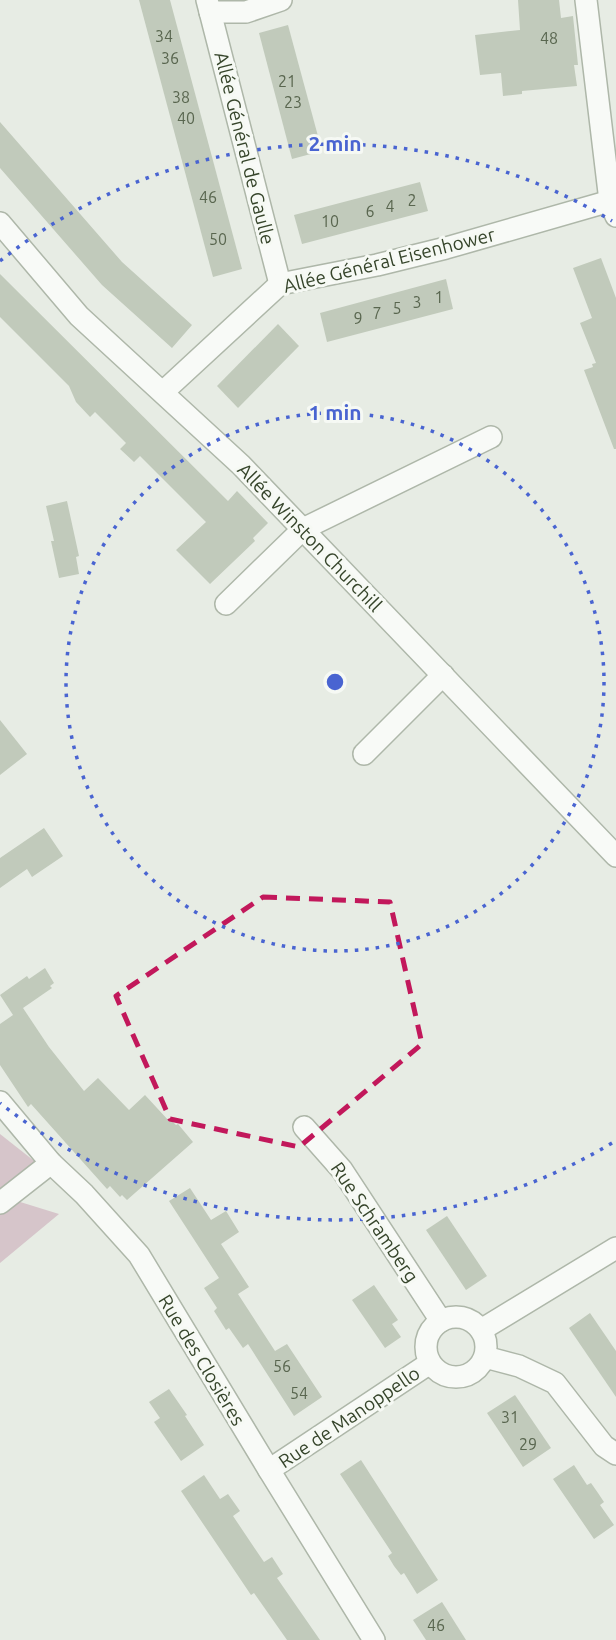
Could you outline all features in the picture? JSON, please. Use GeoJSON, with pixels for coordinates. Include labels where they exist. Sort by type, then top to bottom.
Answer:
{"type":"FeatureCollection","features":[{"type":"Feature","properties":{"kind":"street","name":"Allée Général de Gaulle"},"geometry":{"type":"LineString","coordinates":[[279,284],[209,6],[246,12],[281,0]]}},
{"type":"Feature","properties":{"kind":"street"},"geometry":{"type":"LineString","coordinates":[[586,0],[614,210]]}},
{"type":"Feature","properties":{"kind":"street","name":"Allée Général Eisenhower"},"geometry":{"type":"LineString","coordinates":[[163,391],[279,284],[377,265],[614,210]]}},
{"type":"Feature","properties":{"kind":"street","name":"Allée Winston Churchill"},"geometry":{"type":"LineString","coordinates":[[0,223],[79,316],[241,465],[616,856]]}},
{"type":"Feature","properties":{"kind":"street"},"geometry":{"type":"LineString","coordinates":[[226,604],[303,529],[491,437]]}},
{"type":"Feature","properties":{"kind":"street"},"geometry":{"type":"LineString","coordinates":[[364,754],[443,675]]}},
{"type":"Feature","properties":{"kind":"street","name":"Rue des Closières"},"geometry":{"type":"LineString","coordinates":[[0,1102],[51,1163],[84,1194],[139,1255],[374,1640]]}},
{"type":"Feature","properties":{"kind":"street","name":"Rue Schramberg"},"geometry":{"type":"LineString","coordinates":[[304,1127],[342,1170],[441,1321]]}},
{"type":"Feature","properties":{"kind":"street"},"geometry":{"type":"LineString","coordinates":[[0,1203],[51,1163]]}},
{"type":"Feature","properties":{"kind":"street"},"geometry":{"type":"LineString","coordinates":[[481,1330],[616,1248]]}},
{"type":"Feature","properties":{"kind":"street"},"geometry":{"type":"LineString","coordinates":[[450,1318],[467,1319],[481,1330],[486,1344],[485,1357],[471,1374],[458,1377],[444,1375],[430,1363],[426,1345],[428,1335],[441,1321],[450,1318]]}},
{"type":"Feature","properties":{"kind":"street"},"geometry":{"type":"LineString","coordinates":[[485,1357],[519,1366],[555,1383],[604,1446],[616,1454]]}},
{"type":"Feature","properties":{"kind":"street","name":"Rue de Manoppello"},"geometry":{"type":"LineString","coordinates":[[269,1470],[430,1363]]}},
{"type":"Feature","properties":{"kind":"highlighted area"},"geometry":{"type":"Polygon","coordinates":[[[263,897],[390,902],[422,1044],[299,1147],[170,1119],[116,996],[263,897]]]}},
{"type":"Feature","properties":{"kind":"shaded area"},"geometry":{"type":"Polygon","coordinates":[[[0,1134],[38,1164],[0,1193],[0,1134]]]}},
{"type":"Feature","properties":{"kind":"shaded area"},"geometry":{"type":"Polygon","coordinates":[[[17,1201],[59,1214],[0,1263],[0,1213],[17,1201]]]}},
{"type":"Feature","properties":{"kind":"building"},"geometry":{"type":"Polygon","coordinates":[[[139,0],[170,0],[242,269],[213,277],[139,0]]]}},
{"type":"Feature","properties":{"kind":"building"},"geometry":{"type":"Polygon","coordinates":[[[518,0],[559,0],[561,18],[573,16],[578,65],[574,65],[577,86],[522,91],[522,94],[503,96],[501,73],[480,75],[475,35],[520,30],[518,0]]]}},
{"type":"Feature","properties":{"kind":"building"},"geometry":{"type":"Polygon","coordinates":[[[288,25],[322,151],[292,159],[259,33],[288,25]]]}},
{"type":"Feature","properties":{"kind":"building"},"geometry":{"type":"Polygon","coordinates":[[[0,122],[122,262],[192,325],[172,348],[102,285],[0,168],[0,122]]]}},
{"type":"Feature","properties":{"kind":"building"},"geometry":{"type":"Polygon","coordinates":[[[420,182],[428,211],[302,244],[294,215],[420,182]]]}},
{"type":"Feature","properties":{"kind":"building"},"geometry":{"type":"Polygon","coordinates":[[[601,258],[616,298],[616,449],[584,370],[596,363],[580,323],[592,318],[573,268],[601,258]]]}},
{"type":"Feature","properties":{"kind":"building"},"geometry":{"type":"Polygon","coordinates":[[[0,274],[228,501],[237,491],[268,523],[253,538],[255,541],[210,584],[176,550],[206,522],[140,456],[134,462],[120,449],[126,443],[95,412],[90,417],[76,402],[69,386],[0,317],[0,274]]]}},
{"type":"Feature","properties":{"kind":"building"},"geometry":{"type":"Polygon","coordinates":[[[446,279],[453,309],[327,342],[320,313],[446,279]]]}},
{"type":"Feature","properties":{"kind":"building"},"geometry":{"type":"Polygon","coordinates":[[[278,324],[299,346],[238,408],[217,386],[278,324]]]}},
{"type":"Feature","properties":{"kind":"building"},"geometry":{"type":"Polygon","coordinates":[[[67,501],[79,556],[76,557],[79,574],[59,578],[46,506],[67,501]]]}},
{"type":"Feature","properties":{"kind":"building"},"geometry":{"type":"Polygon","coordinates":[[[0,720],[27,754],[0,775],[0,720]]]}},
{"type":"Feature","properties":{"kind":"building"},"geometry":{"type":"Polygon","coordinates":[[[44,828],[63,856],[32,877],[27,869],[0,888],[0,858],[44,828]]]}},
{"type":"Feature","properties":{"kind":"building"},"geometry":{"type":"Polygon","coordinates":[[[45,968],[54,983],[50,986],[52,988],[23,1008],[49,1047],[84,1091],[98,1078],[129,1110],[145,1095],[169,1121],[170,1119],[178,1124],[193,1142],[127,1200],[122,1195],[120,1197],[110,1186],[107,1189],[31,1104],[28,1107],[0,1065],[0,1024],[13,1015],[0,995],[27,976],[29,979],[45,968]]]}},
{"type":"Feature","properties":{"kind":"building"},"geometry":{"type":"Polygon","coordinates":[[[190,1188],[211,1220],[226,1211],[239,1232],[221,1244],[249,1287],[238,1294],[275,1351],[287,1344],[322,1397],[294,1416],[248,1344],[243,1348],[229,1328],[226,1330],[214,1311],[217,1308],[204,1288],[219,1278],[169,1201],[190,1188]]]}},
{"type":"Feature","properties":{"kind":"building"},"geometry":{"type":"Polygon","coordinates":[[[447,1216],[487,1276],[466,1290],[426,1230],[447,1216]]]}},
{"type":"Feature","properties":{"kind":"building"},"geometry":{"type":"Polygon","coordinates":[[[374,1285],[398,1320],[392,1324],[401,1337],[385,1348],[352,1300],[374,1285]]]}},
{"type":"Feature","properties":{"kind":"building"},"geometry":{"type":"Polygon","coordinates":[[[590,1313],[616,1351],[616,1397],[569,1328],[590,1313]]]}},
{"type":"Feature","properties":{"kind":"building"},"geometry":{"type":"Polygon","coordinates":[[[169,1389],[204,1445],[181,1461],[154,1422],[160,1418],[149,1402],[169,1389]]]}},
{"type":"Feature","properties":{"kind":"building"},"geometry":{"type":"Polygon","coordinates":[[[515,1395],[551,1448],[523,1467],[487,1413],[515,1395]]]}},
{"type":"Feature","properties":{"kind":"building"},"geometry":{"type":"Polygon","coordinates":[[[361,1460],[438,1580],[417,1594],[404,1573],[401,1575],[394,1566],[388,1556],[392,1553],[340,1474],[361,1460]]]}},
{"type":"Feature","properties":{"kind":"building"},"geometry":{"type":"Polygon","coordinates":[[[574,1465],[587,1485],[591,1483],[604,1502],[600,1505],[614,1525],[594,1539],[553,1479],[574,1465]]]}},
{"type":"Feature","properties":{"kind":"building"},"geometry":{"type":"Polygon","coordinates":[[[204,1475],[220,1499],[228,1494],[240,1511],[233,1516],[264,1562],[272,1557],[283,1574],[277,1578],[320,1640],[287,1640],[254,1593],[251,1595],[181,1491],[204,1475]]]}},
{"type":"Feature","properties":{"kind":"building"},"geometry":{"type":"Polygon","coordinates":[[[442,1602],[466,1640],[426,1640],[413,1620],[442,1602]]]}}]}
